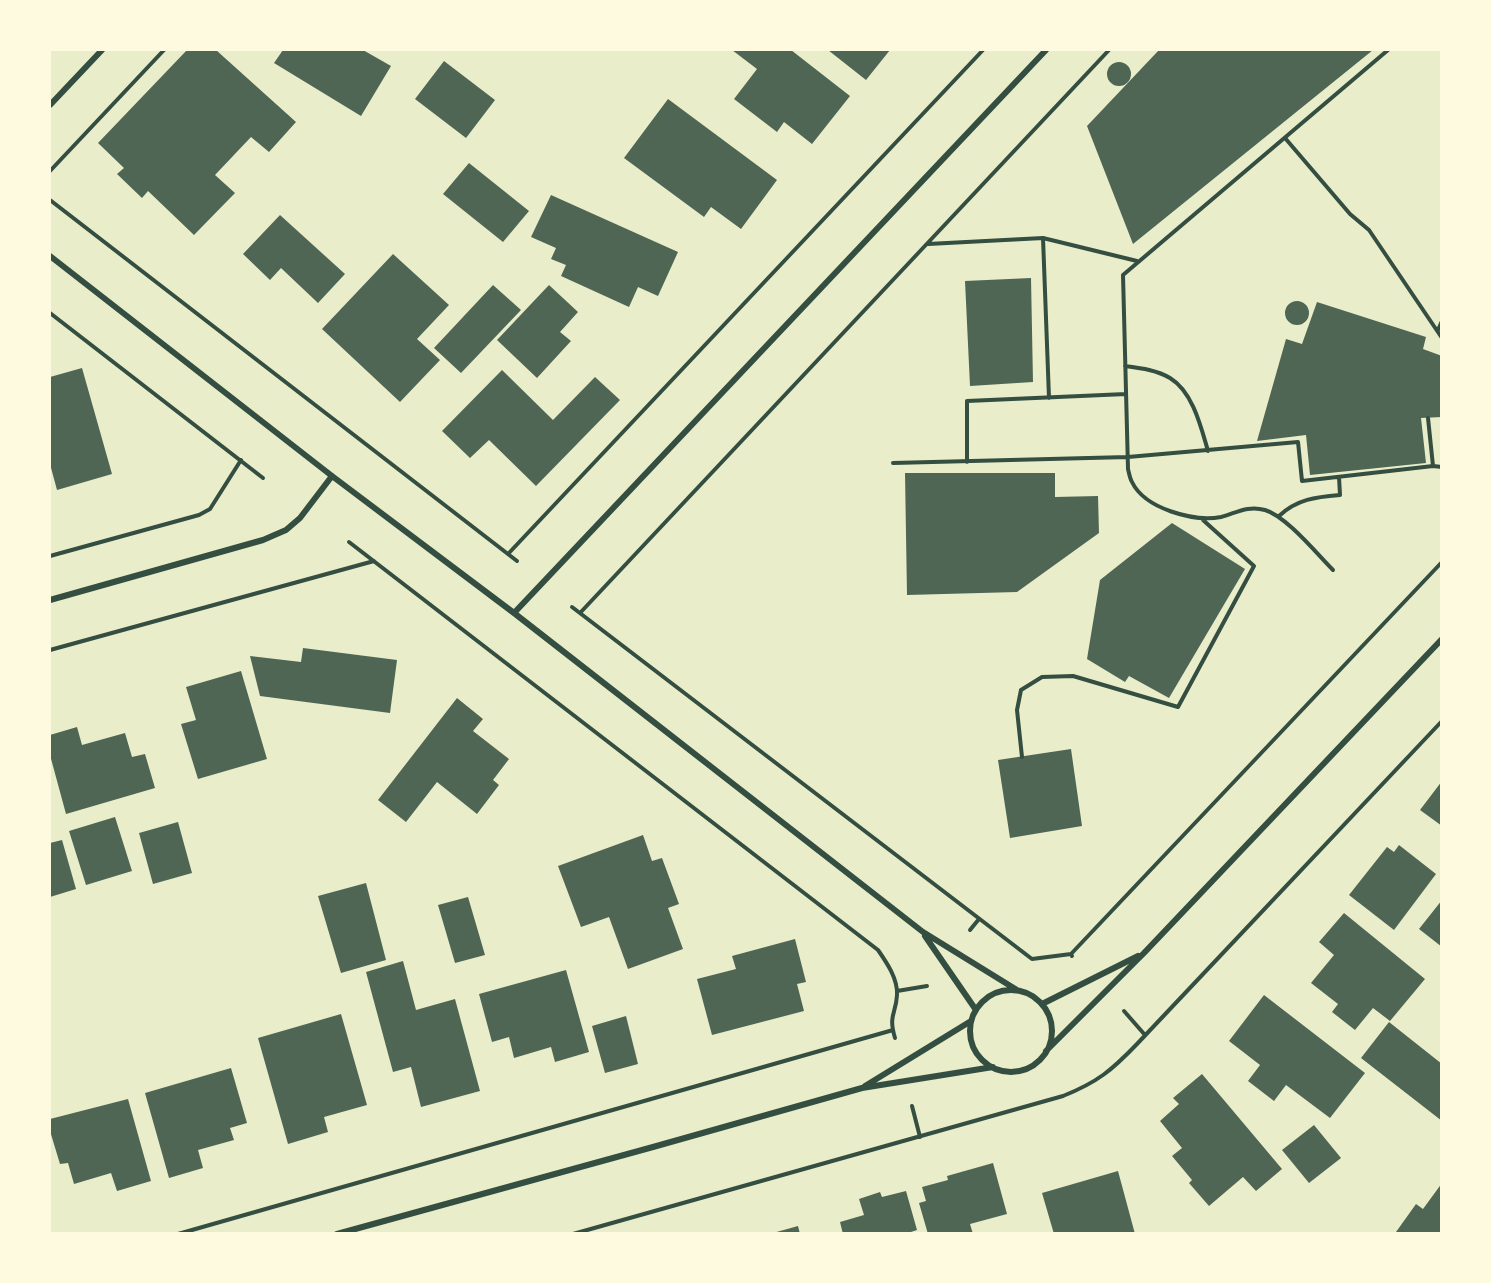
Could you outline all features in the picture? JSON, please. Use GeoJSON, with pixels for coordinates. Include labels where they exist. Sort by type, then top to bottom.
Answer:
{"type":"FeatureCollection","features":[{"type":"Feature","properties":{"kind":"street"},"geometry":{"type":"LineString","coordinates":[[50,105],[102,50]]}},
{"type":"Feature","properties":{"kind":"street"},"geometry":{"type":"LineString","coordinates":[[514,613],[1046,50]]}},
{"type":"Feature","properties":{"kind":"street"},"geometry":{"type":"LineString","coordinates":[[50,256],[332,476],[514,613],[923,932],[1042,1004],[1049,1015],[1052,1027],[1047,1051]]}},
{"type":"Feature","properties":{"kind":"street"},"geometry":{"type":"LineString","coordinates":[[50,600],[263,540],[286,530],[300,518],[332,476]]}},
{"type":"Feature","properties":{"kind":"street"},"geometry":{"type":"LineString","coordinates":[[1017,990],[1005,990],[983,1000],[975,1010],[971,1022],[970,1035],[974,1048],[982,1059],[993,1067],[1005,1071],[1017,1071],[1029,1067],[1047,1051],[1144,953],[1442,639]]}},
{"type":"Feature","properties":{"kind":"street"},"geometry":{"type":"LineString","coordinates":[[923,932],[975,1010]]}},
{"type":"Feature","properties":{"kind":"street"},"geometry":{"type":"LineString","coordinates":[[1042,1004],[1144,953]]}},
{"type":"Feature","properties":{"kind":"street"},"geometry":{"type":"LineString","coordinates":[[862,1088],[971,1022]]}},
{"type":"Feature","properties":{"kind":"street"},"geometry":{"type":"LineString","coordinates":[[337,1233],[653,1148],[862,1088],[993,1067]]}},
{"type":"Feature","properties":{"kind":"path"},"geometry":{"type":"LineString","coordinates":[[50,171],[164,50]]}},
{"type":"Feature","properties":{"kind":"path"},"geometry":{"type":"LineString","coordinates":[[508,554],[983,50]]}},
{"type":"Feature","properties":{"kind":"path"},"geometry":{"type":"LineString","coordinates":[[580,613],[1109,50]]}},
{"type":"Feature","properties":{"kind":"path"},"geometry":{"type":"LineString","coordinates":[[1333,570],[1279,516],[1265,510],[1252,508],[1238,510],[1222,517],[1203,519],[1162,508],[1138,492],[1131,482],[1128,457],[1123,275],[1386,50]]}},
{"type":"Feature","properties":{"kind":"path"},"geometry":{"type":"LineString","coordinates":[[1285,138],[1350,214],[1369,230],[1442,338]]}},
{"type":"Feature","properties":{"kind":"path"},"geometry":{"type":"LineString","coordinates":[[50,200],[517,561]]}},
{"type":"Feature","properties":{"kind":"path"},"geometry":{"type":"LineString","coordinates":[[927,244],[1043,238],[1138,261]]}},
{"type":"Feature","properties":{"kind":"path"},"geometry":{"type":"LineString","coordinates":[[1043,238],[1049,398]]}},
{"type":"Feature","properties":{"kind":"path"},"geometry":{"type":"LineString","coordinates":[[50,313],[263,478]]}},
{"type":"Feature","properties":{"kind":"path"},"geometry":{"type":"LineString","coordinates":[[1438,331],[1442,321]]}},
{"type":"Feature","properties":{"kind":"path"},"geometry":{"type":"LineString","coordinates":[[1125,366],[1149,370],[1169,377],[1180,386],[1190,402],[1208,451]]}},
{"type":"Feature","properties":{"kind":"path"},"geometry":{"type":"LineString","coordinates":[[967,462],[967,401],[1126,394]]}},
{"type":"Feature","properties":{"kind":"path"},"geometry":{"type":"LineString","coordinates":[[1428,418],[1433,466]]}},
{"type":"Feature","properties":{"kind":"path"},"geometry":{"type":"LineString","coordinates":[[893,463],[1128,457],[1298,442],[1302,481],[1433,466],[1442,467]]}},
{"type":"Feature","properties":{"kind":"path"},"geometry":{"type":"LineString","coordinates":[[50,556],[199,515],[210,509],[241,460]]}},
{"type":"Feature","properties":{"kind":"path"},"geometry":{"type":"LineString","coordinates":[[1279,516],[1298,502],[1340,495],[1339,477]]}},
{"type":"Feature","properties":{"kind":"path"},"geometry":{"type":"LineString","coordinates":[[1022,757],[1017,710],[1021,690],[1042,677],[1073,676],[1178,706],[1254,566],[1203,519]]}},
{"type":"Feature","properties":{"kind":"path"},"geometry":{"type":"LineString","coordinates":[[1442,523],[1442,533]]}},
{"type":"Feature","properties":{"kind":"path"},"geometry":{"type":"LineString","coordinates":[[350,542],[878,950],[897,987],[891,1018],[897,1043]]}},
{"type":"Feature","properties":{"kind":"path"},"geometry":{"type":"LineString","coordinates":[[50,650],[374,561]]}},
{"type":"Feature","properties":{"kind":"path"},"geometry":{"type":"LineString","coordinates":[[572,607],[1032,959],[1071,954],[1442,562]]}},
{"type":"Feature","properties":{"kind":"path"},"geometry":{"type":"LineString","coordinates":[[968,933],[979,919]]}},
{"type":"Feature","properties":{"kind":"path"},"geometry":{"type":"LineString","coordinates":[[1071,954],[1078,962]]}},
{"type":"Feature","properties":{"kind":"path"},"geometry":{"type":"LineString","coordinates":[[897,991],[931,985]]}},
{"type":"Feature","properties":{"kind":"path"},"geometry":{"type":"LineString","coordinates":[[1124,1011],[1145,1035]]}},
{"type":"Feature","properties":{"kind":"path"},"geometry":{"type":"LineString","coordinates":[[178,1233],[893,1030]]}},
{"type":"Feature","properties":{"kind":"path"},"geometry":{"type":"LineString","coordinates":[[910,1097],[920,1137]]}},
{"type":"Feature","properties":{"kind":"building"},"geometry":{"type":"Polygon","coordinates":[[[187,50],[216,50],[296,122],[269,152],[251,137],[215,175],[235,193],[194,235],[148,191],[142,198],[117,174],[124,168],[98,143],[187,50]]]}},
{"type":"Feature","properties":{"kind":"building"},"geometry":{"type":"Polygon","coordinates":[[[283,50],[363,50],[391,66],[361,116],[274,63],[283,50]]]}},
{"type":"Feature","properties":{"kind":"building"},"geometry":{"type":"Polygon","coordinates":[[[732,50],[791,50],[850,96],[812,144],[784,122],[777,132],[734,99],[757,69],[732,50]]]}},
{"type":"Feature","properties":{"kind":"building"},"geometry":{"type":"Polygon","coordinates":[[[828,50],[890,50],[866,80],[828,50]]]}},
{"type":"Feature","properties":{"kind":"building"},"geometry":{"type":"Polygon","coordinates":[[[1159,50],[1373,50],[1133,244],[1087,126],[1159,50]]]}},
{"type":"Feature","properties":{"kind":"building"},"geometry":{"type":"Polygon","coordinates":[[[444,61],[495,100],[466,138],[415,99],[444,61]]]}},
{"type":"Feature","properties":{"kind":"building"},"geometry":{"type":"Polygon","coordinates":[[[1119,62],[1124,63],[1130,69],[1130,79],[1124,85],[1119,86],[1114,85],[1108,79],[1107,74],[1108,69],[1114,63],[1119,62]]]}},
{"type":"Feature","properties":{"kind":"building"},"geometry":{"type":"Polygon","coordinates":[[[668,99],[777,180],[741,229],[711,207],[704,217],[624,158],[668,99]]]}},
{"type":"Feature","properties":{"kind":"building"},"geometry":{"type":"Polygon","coordinates":[[[469,163],[529,211],[503,242],[443,194],[469,163]]]}},
{"type":"Feature","properties":{"kind":"building"},"geometry":{"type":"Polygon","coordinates":[[[551,195],[678,252],[658,296],[638,287],[629,307],[561,276],[566,265],[551,259],[556,248],[531,237],[551,195]]]}},
{"type":"Feature","properties":{"kind":"building"},"geometry":{"type":"Polygon","coordinates":[[[280,215],[345,274],[318,303],[281,268],[270,280],[243,254],[280,215]]]}},
{"type":"Feature","properties":{"kind":"building"},"geometry":{"type":"Polygon","coordinates":[[[393,254],[449,305],[417,339],[440,360],[400,402],[322,329],[393,254]]]}},
{"type":"Feature","properties":{"kind":"building"},"geometry":{"type":"Polygon","coordinates":[[[1031,278],[1033,382],[970,386],[965,281],[1031,278]]]}},
{"type":"Feature","properties":{"kind":"building"},"geometry":{"type":"Polygon","coordinates":[[[493,285],[521,310],[461,373],[434,348],[493,285]]]}},
{"type":"Feature","properties":{"kind":"building"},"geometry":{"type":"Polygon","coordinates":[[[549,285],[578,312],[560,332],[571,341],[537,378],[497,340],[549,285]]]}},
{"type":"Feature","properties":{"kind":"building"},"geometry":{"type":"Polygon","coordinates":[[[1297,301],[1306,304],[1309,313],[1306,322],[1297,325],[1288,322],[1285,313],[1288,304],[1297,301]]]}},
{"type":"Feature","properties":{"kind":"building"},"geometry":{"type":"Polygon","coordinates":[[[1317,302],[1426,337],[1423,349],[1442,356],[1442,417],[1421,418],[1426,463],[1310,475],[1306,435],[1257,441],[1286,339],[1302,344],[1317,302]]]}},
{"type":"Feature","properties":{"kind":"building"},"geometry":{"type":"Polygon","coordinates":[[[82,368],[112,474],[57,490],[50,464],[50,377],[82,368]]]}},
{"type":"Feature","properties":{"kind":"building"},"geometry":{"type":"Polygon","coordinates":[[[502,370],[553,420],[595,377],[620,400],[536,486],[489,440],[470,458],[442,431],[502,370]]]}},
{"type":"Feature","properties":{"kind":"building"},"geometry":{"type":"Polygon","coordinates":[[[905,473],[1055,473],[1055,497],[1098,496],[1099,533],[1017,592],[907,595],[905,473]]]}},
{"type":"Feature","properties":{"kind":"building"},"geometry":{"type":"Polygon","coordinates":[[[1172,523],[1245,569],[1169,698],[1129,676],[1125,682],[1087,659],[1100,580],[1172,523]]]}},
{"type":"Feature","properties":{"kind":"building"},"geometry":{"type":"Polygon","coordinates":[[[303,648],[397,660],[390,713],[260,696],[250,656],[301,662],[303,648]]]}},
{"type":"Feature","properties":{"kind":"building"},"geometry":{"type":"Polygon","coordinates":[[[241,671],[267,759],[198,779],[181,724],[196,720],[186,687],[241,671]]]}},
{"type":"Feature","properties":{"kind":"building"},"geometry":{"type":"Polygon","coordinates":[[[457,698],[483,719],[473,731],[509,759],[493,780],[499,785],[477,814],[437,782],[406,822],[378,800],[457,698]]]}},
{"type":"Feature","properties":{"kind":"building"},"geometry":{"type":"Polygon","coordinates":[[[77,727],[82,745],[125,733],[132,757],[145,754],[155,788],[66,814],[50,755],[50,735],[77,727]]]}},
{"type":"Feature","properties":{"kind":"building"},"geometry":{"type":"Polygon","coordinates":[[[1071,749],[1082,826],[1010,838],[998,760],[1071,749]]]}},
{"type":"Feature","properties":{"kind":"building"},"geometry":{"type":"Polygon","coordinates":[[[1442,781],[1442,826],[1420,810],[1442,781]]]}},
{"type":"Feature","properties":{"kind":"building"},"geometry":{"type":"Polygon","coordinates":[[[115,817],[132,871],[86,885],[69,831],[115,817]]]}},
{"type":"Feature","properties":{"kind":"building"},"geometry":{"type":"Polygon","coordinates":[[[178,822],[192,873],[153,884],[139,833],[178,822]]]}},
{"type":"Feature","properties":{"kind":"building"},"geometry":{"type":"Polygon","coordinates":[[[643,835],[652,861],[662,858],[679,904],[668,908],[683,949],[628,969],[609,917],[581,927],[558,866],[643,835]]]}},
{"type":"Feature","properties":{"kind":"building"},"geometry":{"type":"Polygon","coordinates":[[[62,840],[76,889],[50,897],[50,843],[62,840]]]}},
{"type":"Feature","properties":{"kind":"building"},"geometry":{"type":"Polygon","coordinates":[[[1399,845],[1436,874],[1394,930],[1349,895],[1387,847],[1394,852],[1399,845]]]}},
{"type":"Feature","properties":{"kind":"building"},"geometry":{"type":"Polygon","coordinates":[[[366,883],[386,960],[341,973],[318,896],[366,883]]]}},
{"type":"Feature","properties":{"kind":"building"},"geometry":{"type":"Polygon","coordinates":[[[468,897],[485,955],[455,963],[438,905],[468,897]]]}},
{"type":"Feature","properties":{"kind":"building"},"geometry":{"type":"Polygon","coordinates":[[[1442,900],[1442,947],[1419,929],[1442,900]]]}},
{"type":"Feature","properties":{"kind":"building"},"geometry":{"type":"Polygon","coordinates":[[[1344,913],[1425,979],[1390,1021],[1373,1008],[1355,1030],[1332,1012],[1338,1004],[1311,983],[1334,955],[1319,942],[1344,913]]]}},
{"type":"Feature","properties":{"kind":"building"},"geometry":{"type":"Polygon","coordinates":[[[795,939],[806,982],[797,984],[804,1011],[712,1035],[697,979],[736,969],[732,956],[795,939]]]}},
{"type":"Feature","properties":{"kind":"building"},"geometry":{"type":"Polygon","coordinates":[[[403,961],[416,1010],[455,999],[480,1091],[421,1107],[411,1067],[393,1072],[366,972],[403,961]]]}},
{"type":"Feature","properties":{"kind":"building"},"geometry":{"type":"Polygon","coordinates":[[[566,970],[589,1052],[555,1062],[551,1047],[514,1058],[509,1037],[492,1042],[479,994],[566,970]]]}},
{"type":"Feature","properties":{"kind":"building"},"geometry":{"type":"Polygon","coordinates":[[[1264,995],[1365,1073],[1330,1118],[1286,1085],[1274,1101],[1248,1081],[1260,1065],[1229,1041],[1264,995]]]}},
{"type":"Feature","properties":{"kind":"building"},"geometry":{"type":"Polygon","coordinates":[[[341,1014],[367,1105],[324,1117],[328,1132],[288,1144],[258,1038],[341,1014]]]}},
{"type":"Feature","properties":{"kind":"building"},"geometry":{"type":"Polygon","coordinates":[[[626,1016],[638,1064],[605,1073],[592,1026],[626,1016]]]}},
{"type":"Feature","properties":{"kind":"building"},"geometry":{"type":"Polygon","coordinates":[[[1389,1022],[1442,1064],[1442,1121],[1361,1058],[1389,1022]]]}},
{"type":"Feature","properties":{"kind":"building"},"geometry":{"type":"Polygon","coordinates":[[[231,1068],[247,1123],[230,1128],[234,1140],[198,1150],[203,1168],[169,1178],[145,1093],[231,1068]]]}},
{"type":"Feature","properties":{"kind":"building"},"geometry":{"type":"Polygon","coordinates":[[[1202,1074],[1282,1169],[1256,1191],[1243,1177],[1209,1206],[1189,1183],[1192,1180],[1172,1156],[1182,1148],[1160,1121],[1179,1104],[1173,1098],[1202,1074]]]}},
{"type":"Feature","properties":{"kind":"building"},"geometry":{"type":"Polygon","coordinates":[[[128,1099],[151,1181],[117,1191],[111,1173],[74,1184],[68,1163],[60,1164],[50,1131],[50,1119],[128,1099]]]}},
{"type":"Feature","properties":{"kind":"building"},"geometry":{"type":"Polygon","coordinates":[[[1314,1125],[1341,1158],[1309,1183],[1282,1150],[1314,1125]]]}},
{"type":"Feature","properties":{"kind":"building"},"geometry":{"type":"Polygon","coordinates":[[[993,1163],[1007,1214],[970,1224],[973,1234],[928,1234],[919,1203],[926,1201],[922,1187],[948,1180],[947,1176],[993,1163]]]}},
{"type":"Feature","properties":{"kind":"building"},"geometry":{"type":"Polygon","coordinates":[[[1118,1171],[1135,1234],[1054,1234],[1042,1193],[1118,1171]]]}},
{"type":"Feature","properties":{"kind":"building"},"geometry":{"type":"Polygon","coordinates":[[[1442,1183],[1442,1234],[1399,1234],[1396,1232],[1416,1204],[1423,1209],[1442,1183]]]}},
{"type":"Feature","properties":{"kind":"building"},"geometry":{"type":"Polygon","coordinates":[[[906,1191],[917,1230],[905,1234],[843,1234],[840,1222],[864,1215],[859,1199],[880,1192],[882,1197],[906,1191]]]}},
{"type":"Feature","properties":{"kind":"building"},"geometry":{"type":"Polygon","coordinates":[[[798,1226],[800,1234],[773,1234],[773,1233],[798,1226]]]}}]}
